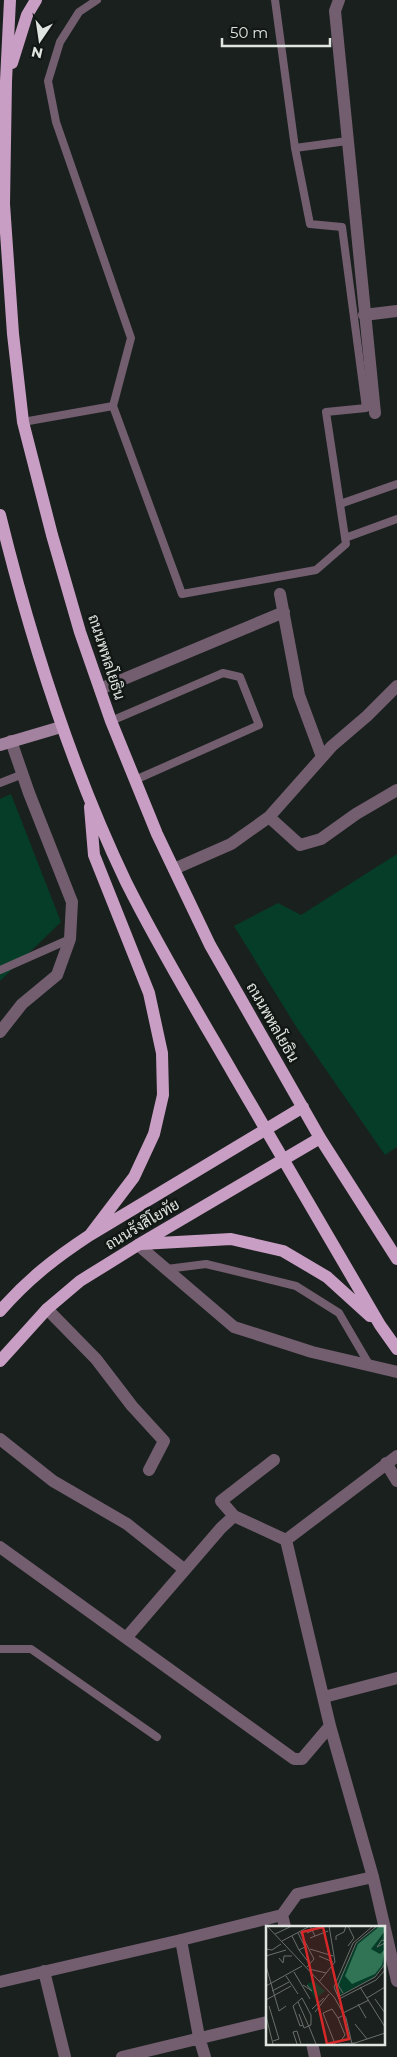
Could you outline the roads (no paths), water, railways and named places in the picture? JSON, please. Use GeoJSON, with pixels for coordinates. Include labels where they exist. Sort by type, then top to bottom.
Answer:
{"type":"FeatureCollection","features":[{"type":"Feature","properties":{"kind":"main road","name":"ถนนพหลโยธิน"},"geometry":{"type":"LineString","coordinates":[[10,0],[6,81],[4,204],[13,334],[23,422],[80,632],[111,721],[156,834],[210,945],[320,1138],[397,1259]]}},
{"type":"Feature","properties":{"kind":"main road"},"geometry":{"type":"LineString","coordinates":[[6,81],[27,15],[36,0]]}},
{"type":"Feature","properties":{"kind":"main road"},"geometry":{"type":"LineString","coordinates":[[0,516],[61,727],[88,796],[126,881],[161,948],[282,1160],[380,1324],[397,1349]]}},
{"type":"Feature","properties":{"kind":"main road"},"geometry":{"type":"LineString","coordinates":[[88,796],[94,855],[149,993],[162,1053],[164,1095],[154,1134],[134,1177],[90,1235]]}},
{"type":"Feature","properties":{"kind":"main road","name":"ถนนรังสิโยทัย"},"geometry":{"type":"LineString","coordinates":[[0,1311],[24,1284],[58,1256],[303,1107]]}},
{"type":"Feature","properties":{"kind":"main road","name":"ถนนรังสิโยทัย"},"geometry":{"type":"LineString","coordinates":[[0,1361],[47,1309],[80,1281],[320,1138]]}},
{"type":"Feature","properties":{"kind":"main road"},"geometry":{"type":"LineString","coordinates":[[138,1245],[231,1239],[283,1251],[327,1277],[380,1324]]}},
{"type":"Feature","properties":{"kind":"street"},"geometry":{"type":"LineString","coordinates":[[339,0],[335,10],[375,413]]}},
{"type":"Feature","properties":{"kind":"street"},"geometry":{"type":"LineString","coordinates":[[364,315],[397,311]]}},
{"type":"Feature","properties":{"kind":"street"},"geometry":{"type":"LineString","coordinates":[[280,594],[299,695],[322,757]]}},
{"type":"Feature","properties":{"kind":"street"},"geometry":{"type":"LineString","coordinates":[[100,689],[284,612]]}},
{"type":"Feature","properties":{"kind":"street"},"geometry":{"type":"LineString","coordinates":[[174,869],[231,844],[269,817],[332,746],[367,716],[397,686]]}},
{"type":"Feature","properties":{"kind":"street"},"geometry":{"type":"LineString","coordinates":[[0,1032],[22,1004],[57,975],[70,939],[72,902],[23,774],[6,743],[61,727]]}},
{"type":"Feature","properties":{"kind":"street"},"geometry":{"type":"LineString","coordinates":[[269,817],[300,845],[321,839],[356,814],[397,790]]}},
{"type":"Feature","properties":{"kind":"street"},"geometry":{"type":"LineString","coordinates":[[138,1245],[234,1327],[312,1352],[397,1372]]}},
{"type":"Feature","properties":{"kind":"street"},"geometry":{"type":"LineString","coordinates":[[47,1309],[96,1360],[132,1406],[164,1441],[149,1470]]}},
{"type":"Feature","properties":{"kind":"street"},"geometry":{"type":"LineString","coordinates":[[0,1439],[54,1481],[127,1524],[185,1570]]}},
{"type":"Feature","properties":{"kind":"street"},"geometry":{"type":"LineString","coordinates":[[286,1540],[397,1456]]}},
{"type":"Feature","properties":{"kind":"street"},"geometry":{"type":"LineString","coordinates":[[274,1460],[221,1501],[234,1516],[286,1540]]}},
{"type":"Feature","properties":{"kind":"street"},"geometry":{"type":"LineString","coordinates":[[386,1463],[397,1481]]}},
{"type":"Feature","properties":{"kind":"street"},"geometry":{"type":"LineString","coordinates":[[126,1638],[221,1528],[234,1516]]}},
{"type":"Feature","properties":{"kind":"street"},"geometry":{"type":"LineString","coordinates":[[286,1540],[330,1726],[373,1878],[381,1926]]}},
{"type":"Feature","properties":{"kind":"street"},"geometry":{"type":"LineString","coordinates":[[0,1547],[294,1758],[302,1759],[330,1726]]}},
{"type":"Feature","properties":{"kind":"street"},"geometry":{"type":"LineString","coordinates":[[324,1697],[397,1678]]}},
{"type":"Feature","properties":{"kind":"street"},"geometry":{"type":"LineString","coordinates":[[0,1982],[181,1940],[283,1921],[297,1894],[373,1878]]}},
{"type":"Feature","properties":{"kind":"street"},"geometry":{"type":"LineString","coordinates":[[181,1940],[205,2057]]}},
{"type":"Feature","properties":{"kind":"street"},"geometry":{"type":"LineString","coordinates":[[384,1941],[388,1964],[397,1981]]}},
{"type":"Feature","properties":{"kind":"street"},"geometry":{"type":"LineString","coordinates":[[44,1971],[65,2057]]}},
{"type":"Feature","properties":{"kind":"street"},"geometry":{"type":"LineString","coordinates":[[122,2057],[266,2022]]}},
{"type":"Feature","properties":{"kind":"street"},"geometry":{"type":"LineString","coordinates":[[312,2044],[316,2057]]}},
{"type":"Feature","properties":{"kind":"lane"},"geometry":{"type":"LineString","coordinates":[[97,0],[79,12],[60,42],[48,80],[56,122],[131,338],[113,406],[182,594],[316,570],[346,544],[326,412],[366,408],[365,399],[342,227],[310,224],[295,148],[275,0]]}},
{"type":"Feature","properties":{"kind":"lane"},"geometry":{"type":"LineString","coordinates":[[295,148],[347,141]]}},
{"type":"Feature","properties":{"kind":"lane"},"geometry":{"type":"LineString","coordinates":[[23,422],[113,406]]}},
{"type":"Feature","properties":{"kind":"lane"},"geometry":{"type":"LineString","coordinates":[[340,504],[397,484]]}},
{"type":"Feature","properties":{"kind":"lane"},"geometry":{"type":"LineString","coordinates":[[345,538],[397,519]]}},
{"type":"Feature","properties":{"kind":"lane"},"geometry":{"type":"LineString","coordinates":[[111,721],[223,673],[240,677],[259,725],[135,780]]}},
{"type":"Feature","properties":{"kind":"lane"},"geometry":{"type":"LineString","coordinates":[[0,783],[23,774]]}},
{"type":"Feature","properties":{"kind":"lane"},"geometry":{"type":"LineString","coordinates":[[0,970],[70,939]]}},
{"type":"Feature","properties":{"kind":"lane"},"geometry":{"type":"LineString","coordinates":[[167,1269],[206,1264],[296,1286],[339,1312],[370,1366]]}},
{"type":"Feature","properties":{"kind":"lane"},"geometry":{"type":"LineString","coordinates":[[0,1649],[31,1649],[157,1737]]}}]}
